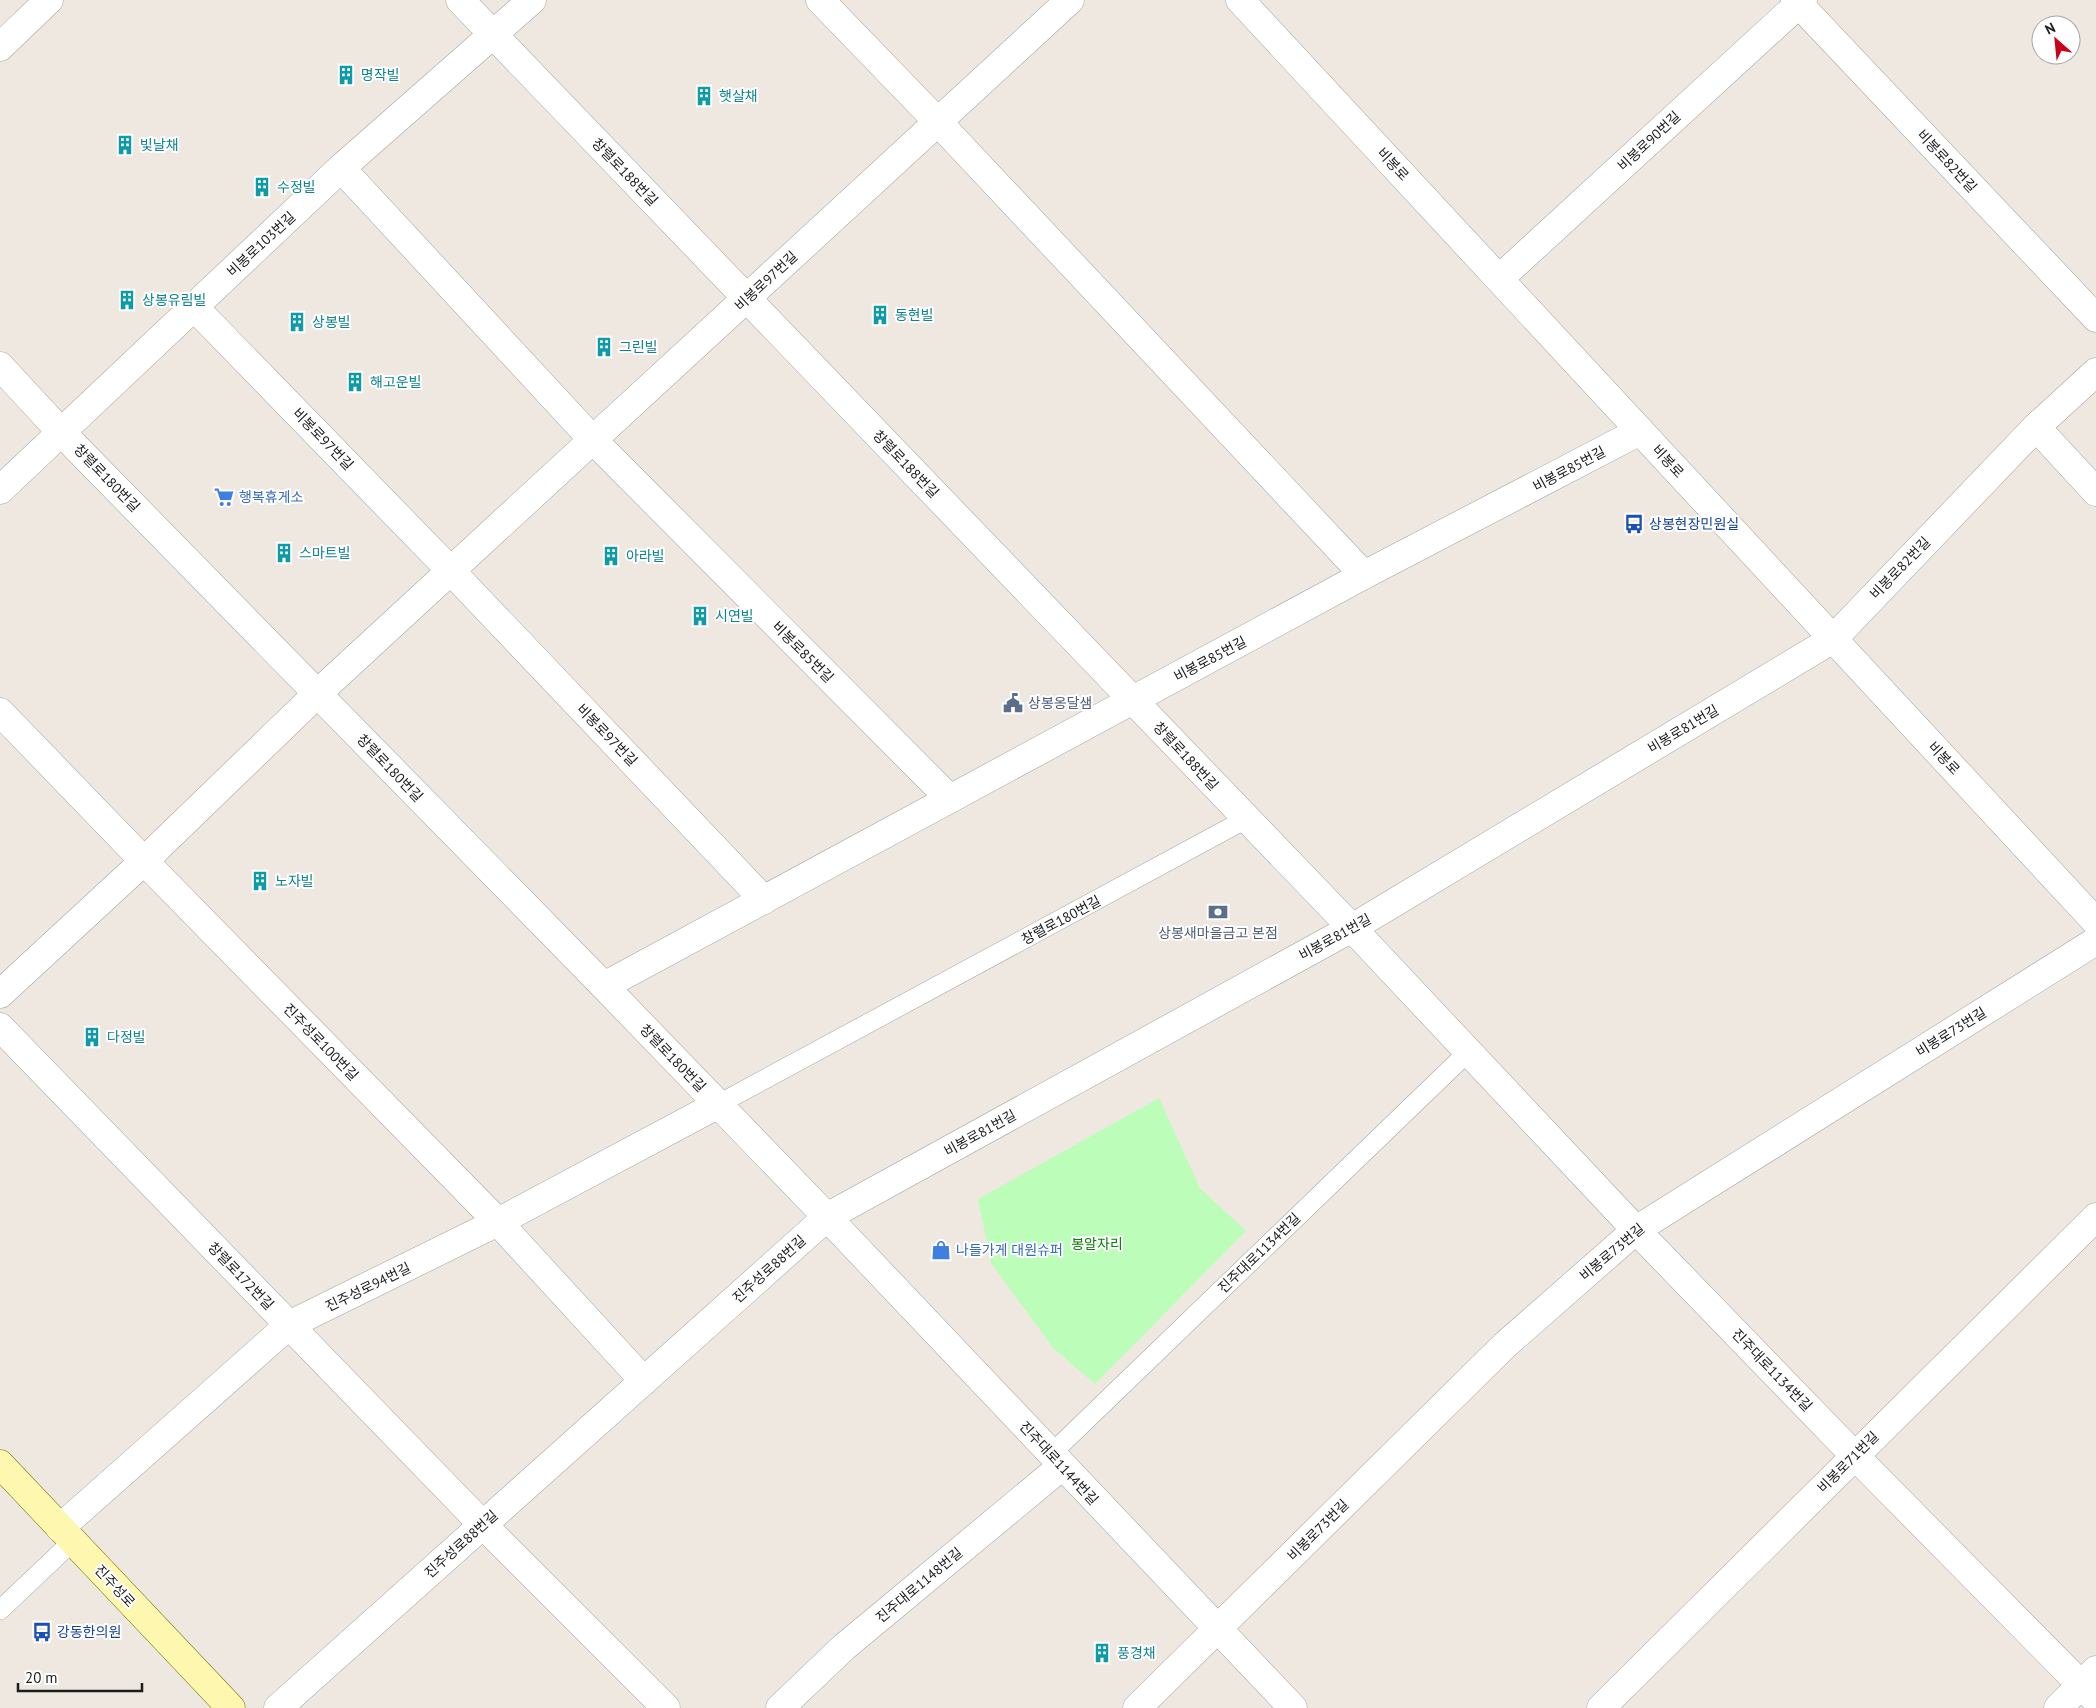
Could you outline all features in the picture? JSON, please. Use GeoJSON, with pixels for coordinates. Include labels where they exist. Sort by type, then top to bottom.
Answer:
{"type":"FeatureCollection","features":[{"type":"Feature","properties":{"kind":"main road","name":"진주성로"},"geometry":{"type":"LineString","coordinates":[[0,1464],[231,1708]]}},
{"type":"Feature","properties":{"kind":"street"},"geometry":{"type":"LineString","coordinates":[[0,47],[49,0]]}},
{"type":"Feature","properties":{"kind":"street","name":"창렬로188번길"},"geometry":{"type":"LineString","coordinates":[[460,0],[1134,700],[1246,820],[1352,928]]}},
{"type":"Feature","properties":{"kind":"street","name":"비봉로103번길"},"geometry":{"type":"LineString","coordinates":[[62,432],[341,168],[532,0]]}},
{"type":"Feature","properties":{"kind":"street"},"geometry":{"type":"LineString","coordinates":[[820,0],[937,121],[1364,575]]}},
{"type":"Feature","properties":{"kind":"street","name":"비봉로97번길"},"geometry":{"type":"LineString","coordinates":[[318,693],[1070,0]]}},
{"type":"Feature","properties":{"kind":"street","name":"비봉로"},"geometry":{"type":"LineString","coordinates":[[1240,0],[2096,922]]}},
{"type":"Feature","properties":{"kind":"street","name":"비봉로90번길"},"geometry":{"type":"LineString","coordinates":[[1499,279],[1799,1]]}},
{"type":"Feature","properties":{"kind":"street","name":"비봉로82번길"},"geometry":{"type":"LineString","coordinates":[[1799,1],[2096,318]]}},
{"type":"Feature","properties":{"kind":"street"},"geometry":{"type":"LineString","coordinates":[[341,168],[593,440]]}},
{"type":"Feature","properties":{"kind":"street","name":"비봉로97번길"},"geometry":{"type":"LineString","coordinates":[[194,307],[451,571],[764,900]]}},
{"type":"Feature","properties":{"kind":"street","name":"창렬로180번길"},"geometry":{"type":"LineString","coordinates":[[0,366],[62,432],[604,986],[827,1217]]}},
{"type":"Feature","properties":{"kind":"street","name":"비봉로82번길"},"geometry":{"type":"LineString","coordinates":[[1833,639],[2036,427],[2096,372]]}},
{"type":"Feature","properties":{"kind":"street"},"geometry":{"type":"LineString","coordinates":[[2036,427],[2096,492]]}},
{"type":"Feature","properties":{"kind":"street"},"geometry":{"type":"LineString","coordinates":[[0,490],[62,432]]}},
{"type":"Feature","properties":{"kind":"street","name":"비봉로85번길"},"geometry":{"type":"LineString","coordinates":[[604,986],[1364,575],[1640,432]]}},
{"type":"Feature","properties":{"kind":"street","name":"비봉로85번길"},"geometry":{"type":"LineString","coordinates":[[593,440],[950,799]]}},
{"type":"Feature","properties":{"kind":"street","name":"비봉로81번길"},"geometry":{"type":"LineString","coordinates":[[827,1217],[1352,928],[1833,639]]}},
{"type":"Feature","properties":{"kind":"street"},"geometry":{"type":"LineString","coordinates":[[0,994],[144,861],[318,693]]}},
{"type":"Feature","properties":{"kind":"street","name":"진주성로100번길"},"geometry":{"type":"LineString","coordinates":[[0,712],[498,1222]]}},
{"type":"Feature","properties":{"kind":"street","name":"진주대로1134번길"},"geometry":{"type":"LineString","coordinates":[[1352,928],[1636,1230],[1854,1455],[2091,1685]]}},
{"type":"Feature","properties":{"kind":"street","name":"비봉로73번길"},"geometry":{"type":"LineString","coordinates":[[1137,1708],[1505,1345],[1636,1230],[2096,941]]}},
{"type":"Feature","properties":{"kind":"street","name":"창렬로172번길"},"geometry":{"type":"LineString","coordinates":[[0,1027],[483,1524]]}},
{"type":"Feature","properties":{"kind":"street","name":"진주성로94번길"},"geometry":{"type":"LineString","coordinates":[[67,1535],[289,1325],[498,1222],[717,1105]]}},
{"type":"Feature","properties":{"kind":"street","name":"진주성로88번길"},"geometry":{"type":"LineString","coordinates":[[278,1708],[827,1217]]}},
{"type":"Feature","properties":{"kind":"street","name":"진주대로1144번길"},"geometry":{"type":"LineString","coordinates":[[827,1217],[1293,1708]]}},
{"type":"Feature","properties":{"kind":"street","name":"비봉로71번길"},"geometry":{"type":"LineString","coordinates":[[1601,1708],[2096,1217]]}},
{"type":"Feature","properties":{"kind":"street"},"geometry":{"type":"LineString","coordinates":[[498,1222],[644,1381]]}},
{"type":"Feature","properties":{"kind":"street","name":"진주대로1148번길"},"geometry":{"type":"LineString","coordinates":[[780,1708],[844,1646],[1056,1460]]}},
{"type":"Feature","properties":{"kind":"street"},"geometry":{"type":"LineString","coordinates":[[483,1524],[666,1708]]}},
{"type":"Feature","properties":{"kind":"street"},"geometry":{"type":"LineString","coordinates":[[2058,1708],[2091,1685]]}},
{"type":"Feature","properties":{"kind":"lane","name":"창렬로180번길"},"geometry":{"type":"LineString","coordinates":[[717,1105],[1246,820]]}},
{"type":"Feature","properties":{"kind":"lane","name":"진주대로1134번길"},"geometry":{"type":"LineString","coordinates":[[1056,1460],[1468,1052]]}},
{"type":"Feature","properties":{"kind":"lane"},"geometry":{"type":"LineString","coordinates":[[0,1610],[67,1535]]}},
{"type":"Feature","properties":{"kind":"green space","name":"봉알자리"},"geometry":{"type":"Polygon","coordinates":[[[1159,1098],[1200,1188],[1246,1231],[1095,1384],[1053,1348],[991,1263],[978,1199],[1159,1098]]]}},
{"type":"Feature","properties":{"kind":"place","name":"명작빌"},"geometry":{"type":"Point","coordinates":[346,75]}},
{"type":"Feature","properties":{"kind":"place","name":"햇살채"},"geometry":{"type":"Point","coordinates":[704,96]}},
{"type":"Feature","properties":{"kind":"place","name":"빛날채"},"geometry":{"type":"Point","coordinates":[125,145]}},
{"type":"Feature","properties":{"kind":"place","name":"수정빌"},"geometry":{"type":"Point","coordinates":[262,187]}},
{"type":"Feature","properties":{"kind":"place","name":"상봉유림빌"},"geometry":{"type":"Point","coordinates":[127,300]}},
{"type":"Feature","properties":{"kind":"place","name":"동현빌"},"geometry":{"type":"Point","coordinates":[880,315]}},
{"type":"Feature","properties":{"kind":"place","name":"상봉빌"},"geometry":{"type":"Point","coordinates":[297,322]}},
{"type":"Feature","properties":{"kind":"place","name":"그린빌"},"geometry":{"type":"Point","coordinates":[604,347]}},
{"type":"Feature","properties":{"kind":"place","name":"해고운빌"},"geometry":{"type":"Point","coordinates":[355,382]}},
{"type":"Feature","properties":{"kind":"place","name":"행복휴게소"},"geometry":{"type":"Point","coordinates":[224,497]}},
{"type":"Feature","properties":{"kind":"place","name":"상봉현장민원실"},"geometry":{"type":"Point","coordinates":[1634,524]}},
{"type":"Feature","properties":{"kind":"place","name":"스마트빌"},"geometry":{"type":"Point","coordinates":[284,553]}},
{"type":"Feature","properties":{"kind":"place","name":"아라빌"},"geometry":{"type":"Point","coordinates":[611,556]}},
{"type":"Feature","properties":{"kind":"place","name":"시연빌"},"geometry":{"type":"Point","coordinates":[700,616]}},
{"type":"Feature","properties":{"kind":"place","name":"상봉옹달샘"},"geometry":{"type":"Point","coordinates":[1013,703]}},
{"type":"Feature","properties":{"kind":"place","name":"노자빌"},"geometry":{"type":"Point","coordinates":[260,881]}},
{"type":"Feature","properties":{"kind":"place","name":"상봉새마을금고 본점"},"geometry":{"type":"Point","coordinates":[1218,912]}},
{"type":"Feature","properties":{"kind":"place","name":"다정빌"},"geometry":{"type":"Point","coordinates":[92,1037]}},
{"type":"Feature","properties":{"kind":"place","name":"나들가게 대원슈퍼"},"geometry":{"type":"Point","coordinates":[941,1250]}},
{"type":"Feature","properties":{"kind":"place","name":"강동한의원"},"geometry":{"type":"Point","coordinates":[42,1632]}},
{"type":"Feature","properties":{"kind":"place","name":"풍경채"},"geometry":{"type":"Point","coordinates":[1102,1653]}}]}
